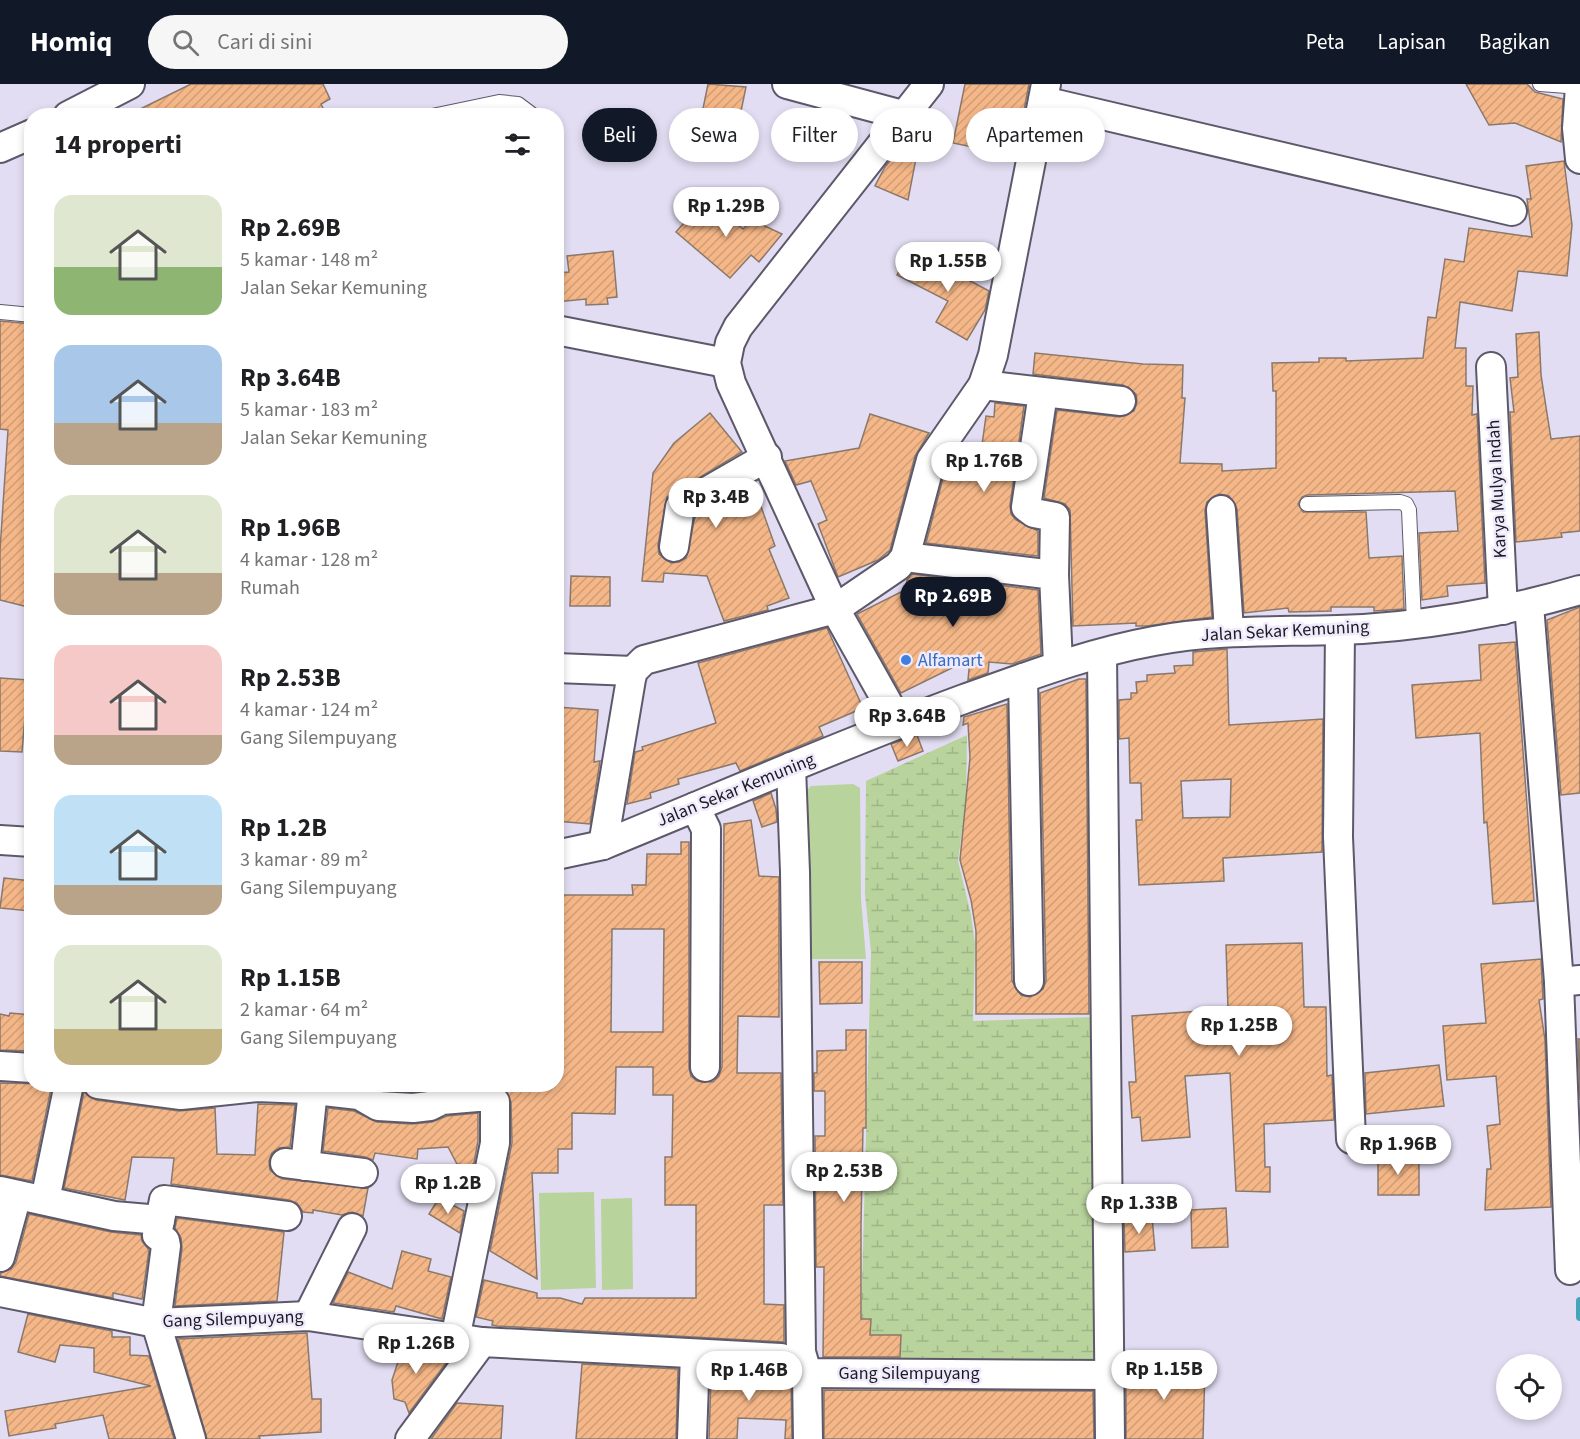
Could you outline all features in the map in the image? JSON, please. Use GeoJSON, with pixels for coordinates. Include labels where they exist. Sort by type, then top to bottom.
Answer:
{"type":"FeatureCollection","features":[{"type":"Feature","properties":{"kind":"street"},"geometry":{"type":"LineString","coordinates":[[79,105],[130,84]]}},
{"type":"Feature","properties":{"kind":"street"},"geometry":{"type":"LineString","coordinates":[[787,84],[876,108]]}},
{"type":"Feature","properties":{"kind":"street"},"geometry":{"type":"LineString","coordinates":[[912,108],[929,84]]}},
{"type":"Feature","properties":{"kind":"street"},"geometry":{"type":"LineString","coordinates":[[1580,87],[1576,128],[1580,159]]}},
{"type":"Feature","properties":{"kind":"street"},"geometry":{"type":"LineString","coordinates":[[603,845],[633,671],[644,660],[835,609],[898,566],[905,557],[931,460],[983,385],[993,355],[1044,92],[1512,211]]}},
{"type":"Feature","properties":{"kind":"street"},"geometry":{"type":"LineString","coordinates":[[0,148],[24,138]]}},
{"type":"Feature","properties":{"kind":"street"},"geometry":{"type":"LineString","coordinates":[[870,159],[820,219],[738,327],[730,343],[726,363],[741,406],[767,457],[835,609],[899,723]]}},
{"type":"Feature","properties":{"kind":"street"},"geometry":{"type":"LineString","coordinates":[[564,332],[726,363]]}},
{"type":"Feature","properties":{"kind":"street","name":"Karya Mulya Indah"},"geometry":{"type":"LineString","coordinates":[[1491,367],[1516,608],[1570,981],[1570,1270]]}},
{"type":"Feature","properties":{"kind":"street"},"geometry":{"type":"LineString","coordinates":[[983,385],[1121,402]]}},
{"type":"Feature","properties":{"kind":"street"},"geometry":{"type":"LineString","coordinates":[[1043,393],[1026,507],[1034,513],[1055,517],[1054,575],[1058,664]]}},
{"type":"Feature","properties":{"kind":"street"},"geometry":{"type":"LineString","coordinates":[[675,547],[680,507],[767,457]]}},
{"type":"Feature","properties":{"kind":"street"},"geometry":{"type":"LineString","coordinates":[[1221,510],[1229,631]]}},
{"type":"Feature","properties":{"kind":"street"},"geometry":{"type":"LineString","coordinates":[[905,557],[1054,575]]}},
{"type":"Feature","properties":{"kind":"street","name":"Jalan Sekar Kemuning"},"geometry":{"type":"LineString","coordinates":[[564,853],[603,845],[899,723],[1058,664],[1154,640],[1229,631],[1340,630],[1414,622],[1516,608],[1580,590]]}},
{"type":"Feature","properties":{"kind":"street"},"geometry":{"type":"LineString","coordinates":[[1340,630],[1338,837],[1351,1139]]}},
{"type":"Feature","properties":{"kind":"street"},"geometry":{"type":"LineString","coordinates":[[1102,654],[1110,1439]]}},
{"type":"Feature","properties":{"kind":"street"},"geometry":{"type":"LineString","coordinates":[[564,668],[633,671]]}},
{"type":"Feature","properties":{"kind":"street"},"geometry":{"type":"LineString","coordinates":[[1023,678],[1029,981]]}},
{"type":"Feature","properties":{"kind":"street"},"geometry":{"type":"LineString","coordinates":[[791,767],[795,872],[801,1352],[807,1373],[808,1439]]}},
{"type":"Feature","properties":{"kind":"street"},"geometry":{"type":"LineString","coordinates":[[695,807],[706,829],[705,1067]]}},
{"type":"Feature","properties":{"kind":"street"},"geometry":{"type":"LineString","coordinates":[[0,840],[24,842]]}},
{"type":"Feature","properties":{"kind":"street"},"geometry":{"type":"LineString","coordinates":[[0,1066],[24,1068]]}},
{"type":"Feature","properties":{"kind":"street"},"geometry":{"type":"LineString","coordinates":[[0,1257],[21,1195],[66,1092]]}},
{"type":"Feature","properties":{"kind":"street"},"geometry":{"type":"LineString","coordinates":[[158,1092],[181,1095],[206,1092]]}},
{"type":"Feature","properties":{"kind":"street"},"geometry":{"type":"LineString","coordinates":[[313,1092],[295,1165],[363,1173]]}},
{"type":"Feature","properties":{"kind":"street"},"geometry":{"type":"LineString","coordinates":[[331,1092],[359,1095],[378,1107],[413,1108],[430,1106],[442,1100],[480,1095],[489,1096],[495,1102],[495,1143],[469,1340],[410,1439]]}},
{"type":"Feature","properties":{"kind":"street"},"geometry":{"type":"LineString","coordinates":[[21,1195],[114,1216],[160,1220]]}},
{"type":"Feature","properties":{"kind":"street"},"geometry":{"type":"LineString","coordinates":[[191,1439],[156,1323],[166,1246],[165,1241],[157,1235],[164,1200],[287,1216]]}},
{"type":"Feature","properties":{"kind":"street"},"geometry":{"type":"LineString","coordinates":[[308,1316],[352,1228]]}},
{"type":"Feature","properties":{"kind":"street","name":"Gang Silempuyang"},"geometry":{"type":"LineString","coordinates":[[0,1292],[156,1323],[308,1316],[469,1340],[781,1358],[798,1364],[807,1373],[1109,1375]]}},
{"type":"Feature","properties":{"kind":"street"},"geometry":{"type":"LineString","coordinates":[[692,1439],[695,1354]]}},
{"type":"Feature","properties":{"kind":"lane"},"geometry":{"type":"LineString","coordinates":[[1540,84],[1580,87]]}},
{"type":"Feature","properties":{"kind":"lane"},"geometry":{"type":"LineString","coordinates":[[470,108],[499,102],[518,104],[523,108]]}},
{"type":"Feature","properties":{"kind":"lane"},"geometry":{"type":"LineString","coordinates":[[0,312],[24,314]]}},
{"type":"Feature","properties":{"kind":"lane"},"geometry":{"type":"LineString","coordinates":[[1307,504],[1400,502],[1406,504],[1409,510],[1414,622]]}},
{"type":"Feature","properties":{"kind":"green space"},"geometry":{"type":"Polygon","coordinates":[[[967,735],[966,801],[958,861],[971,915],[975,944],[973,1021],[1092,1017],[1101,1367],[860,1361],[871,952],[865,894],[866,781],[967,735]]]}},
{"type":"Feature","properties":{"kind":"green space"},"geometry":{"type":"Polygon","coordinates":[[[853,784],[860,788],[861,899],[866,959],[811,959],[807,790],[811,786],[853,784]]]}},
{"type":"Feature","properties":{"kind":"green space"},"geometry":{"type":"Polygon","coordinates":[[[594,1192],[596,1288],[541,1290],[539,1193],[594,1192]]]}},
{"type":"Feature","properties":{"kind":"green space"},"geometry":{"type":"Polygon","coordinates":[[[632,1198],[633,1289],[602,1290],[601,1199],[632,1198]]]}},
{"type":"Feature","properties":{"kind":"building"},"geometry":{"type":"Polygon","coordinates":[[[191,84],[323,84],[330,99],[321,104],[323,108],[142,108],[191,84]]]}},
{"type":"Feature","properties":{"kind":"building"},"geometry":{"type":"Polygon","coordinates":[[[708,84],[746,87],[742,108],[703,108],[708,84]]]}},
{"type":"Feature","properties":{"kind":"building"},"geometry":{"type":"Polygon","coordinates":[[[965,84],[1029,84],[1024,108],[966,108],[966,146],[954,143],[965,84]]]}},
{"type":"Feature","properties":{"kind":"building"},"geometry":{"type":"Polygon","coordinates":[[[1466,84],[1527,84],[1535,92],[1563,99],[1561,142],[1515,123],[1489,125],[1466,84]]]}},
{"type":"Feature","properties":{"kind":"building"},"geometry":{"type":"Polygon","coordinates":[[[1564,161],[1572,225],[1567,276],[1518,271],[1512,311],[1460,302],[1455,348],[1466,348],[1466,386],[1473,386],[1472,415],[1477,414],[1485,583],[1447,586],[1448,596],[1422,600],[1419,533],[1458,531],[1455,491],[1307,495],[1302,497],[1298,504],[1303,512],[1366,512],[1369,558],[1402,556],[1404,609],[1374,611],[1374,607],[1331,607],[1331,611],[1289,612],[1288,608],[1244,613],[1237,509],[1229,496],[1219,494],[1207,502],[1205,511],[1212,617],[1147,626],[1136,626],[1136,623],[1073,626],[1070,510],[1065,504],[1044,498],[1057,410],[1120,417],[1134,411],[1137,402],[1136,394],[1123,385],[1033,374],[1035,353],[1143,364],[1183,365],[1182,398],[1185,398],[1180,463],[1222,464],[1222,471],[1276,468],[1276,391],[1273,391],[1272,363],[1319,362],[1319,358],[1346,358],[1346,361],[1423,358],[1428,317],[1436,318],[1445,259],[1464,262],[1469,228],[1532,237],[1527,199],[1531,199],[1526,166],[1564,161]]]}},
{"type":"Feature","properties":{"kind":"building"},"geometry":{"type":"Polygon","coordinates":[[[889,162],[915,162],[908,200],[875,186],[889,162]]]}},
{"type":"Feature","properties":{"kind":"building"},"geometry":{"type":"Polygon","coordinates":[[[706,198],[743,229],[752,220],[782,234],[759,262],[751,255],[730,278],[676,232],[706,198]]]}},
{"type":"Feature","properties":{"kind":"building"},"geometry":{"type":"Polygon","coordinates":[[[911,249],[989,291],[985,310],[967,340],[936,322],[948,301],[897,275],[911,249]]]}},
{"type":"Feature","properties":{"kind":"building"},"geometry":{"type":"Polygon","coordinates":[[[613,251],[617,297],[607,298],[608,304],[586,305],[586,299],[564,301],[564,272],[569,272],[567,256],[613,251]]]}},
{"type":"Feature","properties":{"kind":"building"},"geometry":{"type":"Polygon","coordinates":[[[0,321],[24,323],[24,606],[0,600],[0,550],[8,430],[0,429],[0,321]]]}},
{"type":"Feature","properties":{"kind":"building"},"geometry":{"type":"Polygon","coordinates":[[[1539,332],[1541,375],[1551,439],[1580,436],[1580,531],[1561,533],[1562,537],[1516,542],[1510,412],[1514,412],[1510,378],[1518,377],[1516,334],[1539,332]]]}},
{"type":"Feature","properties":{"kind":"building"},"geometry":{"type":"Polygon","coordinates":[[[995,403],[1024,406],[1010,505],[1011,514],[1016,520],[1038,531],[1038,556],[926,543],[946,467],[959,449],[981,452],[986,416],[994,417],[995,403]]]}},
{"type":"Feature","properties":{"kind":"building"},"geometry":{"type":"Polygon","coordinates":[[[710,413],[742,452],[667,497],[658,545],[659,554],[671,563],[686,558],[695,517],[753,484],[775,546],[769,549],[789,598],[767,606],[768,610],[724,621],[707,576],[664,573],[663,582],[642,581],[653,473],[674,443],[710,413]]]}},
{"type":"Feature","properties":{"kind":"building"},"geometry":{"type":"Polygon","coordinates":[[[870,414],[929,433],[915,456],[890,550],[878,560],[838,577],[818,524],[827,520],[811,481],[796,485],[785,461],[859,448],[870,414]]]}},
{"type":"Feature","properties":{"kind":"building"},"geometry":{"type":"Polygon","coordinates":[[[912,574],[1038,590],[1041,654],[1012,664],[989,662],[988,673],[968,680],[970,659],[901,693],[857,614],[905,590],[907,580],[912,574]]]}},
{"type":"Feature","properties":{"kind":"building"},"geometry":{"type":"Polygon","coordinates":[[[571,576],[610,577],[610,606],[570,606],[571,576]]]}},
{"type":"Feature","properties":{"kind":"building"},"geometry":{"type":"Polygon","coordinates":[[[1580,607],[1580,793],[1561,795],[1547,620],[1580,607]]]}},
{"type":"Feature","properties":{"kind":"building"},"geometry":{"type":"Polygon","coordinates":[[[827,628],[863,708],[819,727],[823,736],[740,771],[736,763],[678,779],[679,784],[650,793],[651,798],[627,804],[635,752],[643,750],[642,747],[716,723],[698,663],[827,628]]]}},
{"type":"Feature","properties":{"kind":"building"},"geometry":{"type":"Polygon","coordinates":[[[1515,642],[1534,901],[1493,904],[1487,822],[1484,823],[1480,733],[1416,738],[1412,685],[1481,680],[1479,645],[1515,642]]]}},
{"type":"Feature","properties":{"kind":"building"},"geometry":{"type":"Polygon","coordinates":[[[1227,649],[1229,725],[1323,719],[1322,852],[1223,858],[1224,881],[1139,885],[1136,820],[1142,820],[1141,783],[1130,783],[1129,738],[1119,739],[1119,700],[1131,699],[1131,693],[1137,693],[1136,682],[1147,681],[1147,675],[1175,673],[1174,666],[1193,665],[1193,652],[1227,649]],[[1231,779],[1181,781],[1183,818],[1230,817],[1231,779]]]}},
{"type":"Feature","properties":{"kind":"building"},"geometry":{"type":"Polygon","coordinates":[[[0,678],[24,680],[22,752],[0,751],[0,678]]]}},
{"type":"Feature","properties":{"kind":"building"},"geometry":{"type":"Polygon","coordinates":[[[1079,679],[1086,679],[1089,1014],[976,1014],[976,931],[971,900],[960,860],[970,758],[968,723],[963,725],[964,717],[1007,704],[1012,981],[1021,995],[1030,997],[1043,989],[1046,981],[1040,693],[1079,679]]]}},
{"type":"Feature","properties":{"kind":"building"},"geometry":{"type":"Polygon","coordinates":[[[564,708],[598,710],[594,762],[600,761],[590,824],[564,822],[564,708]]]}},
{"type":"Feature","properties":{"kind":"building"},"geometry":{"type":"Polygon","coordinates":[[[917,735],[923,751],[898,761],[891,744],[917,735]]]}},
{"type":"Feature","properties":{"kind":"building"},"geometry":{"type":"Polygon","coordinates":[[[771,793],[777,822],[762,827],[753,801],[771,793]]]}},
{"type":"Feature","properties":{"kind":"building"},"geometry":{"type":"Polygon","coordinates":[[[751,820],[759,876],[779,877],[779,1017],[738,1016],[737,1073],[781,1073],[783,1205],[764,1205],[764,1304],[784,1305],[784,1342],[497,1326],[492,1325],[493,1321],[476,1317],[484,1280],[537,1293],[537,1298],[560,1298],[582,1304],[585,1298],[696,1298],[696,1205],[665,1205],[665,1157],[672,1157],[673,1095],[653,1095],[653,1067],[616,1067],[615,1114],[572,1113],[572,1149],[558,1149],[558,1173],[532,1173],[537,1279],[490,1251],[512,1143],[511,1102],[505,1092],[564,1092],[564,895],[633,895],[632,885],[646,885],[647,854],[681,854],[681,842],[689,842],[689,1068],[691,1076],[697,1081],[713,1082],[719,1076],[722,1067],[724,824],[751,820]],[[612,929],[611,1032],[663,1032],[664,929],[612,929]]]}},
{"type":"Feature","properties":{"kind":"building"},"geometry":{"type":"Polygon","coordinates":[[[4,878],[24,880],[24,910],[0,908],[4,878]]]}},
{"type":"Feature","properties":{"kind":"building"},"geometry":{"type":"Polygon","coordinates":[[[1302,943],[1304,1007],[1326,1007],[1327,1076],[1332,1075],[1334,1120],[1264,1124],[1265,1167],[1270,1167],[1270,1192],[1236,1191],[1230,1073],[1185,1076],[1190,1137],[1142,1141],[1140,1117],[1132,1118],[1129,1082],[1136,1082],[1132,1016],[1228,1009],[1226,945],[1302,943]]]}},
{"type":"Feature","properties":{"kind":"building"},"geometry":{"type":"Polygon","coordinates":[[[1541,959],[1543,999],[1539,1000],[1545,1040],[1551,1207],[1485,1210],[1487,1169],[1491,1169],[1487,1126],[1500,1124],[1496,1076],[1447,1080],[1443,1026],[1486,1023],[1481,964],[1541,959]]]}},
{"type":"Feature","properties":{"kind":"building"},"geometry":{"type":"Polygon","coordinates":[[[819,962],[862,962],[862,1003],[820,1004],[819,962]]]}},
{"type":"Feature","properties":{"kind":"building"},"geometry":{"type":"Polygon","coordinates":[[[10,1013],[24,1014],[24,1051],[0,1050],[0,1014],[9,1016],[10,1013]]]}},
{"type":"Feature","properties":{"kind":"building"},"geometry":{"type":"Polygon","coordinates":[[[846,1030],[866,1030],[861,1319],[871,1319],[870,1335],[901,1335],[900,1357],[823,1357],[824,1267],[816,1267],[815,1136],[825,1136],[825,1091],[814,1091],[814,1073],[817,1073],[817,1051],[846,1050],[846,1030]]]}},
{"type":"Feature","properties":{"kind":"building"},"geometry":{"type":"Polygon","coordinates":[[[1578,1039],[1580,1039],[1580,1100],[1578,1039]]]}},
{"type":"Feature","properties":{"kind":"building"},"geometry":{"type":"Polygon","coordinates":[[[1439,1065],[1444,1106],[1366,1114],[1365,1073],[1439,1065]]]}},
{"type":"Feature","properties":{"kind":"building"},"geometry":{"type":"Polygon","coordinates":[[[0,1083],[24,1083],[24,1092],[50,1092],[32,1181],[0,1175],[0,1083]]]}},
{"type":"Feature","properties":{"kind":"building"},"geometry":{"type":"Polygon","coordinates":[[[84,1092],[96,1100],[179,1111],[215,1108],[217,1154],[255,1155],[258,1104],[295,1105],[290,1147],[279,1148],[272,1153],[269,1161],[270,1170],[283,1179],[368,1188],[363,1216],[352,1212],[342,1215],[313,1210],[313,1213],[303,1212],[297,1203],[289,1200],[171,1184],[174,1158],[132,1157],[125,1200],[64,1188],[84,1092]]]}},
{"type":"Feature","properties":{"kind":"building"},"geometry":{"type":"Polygon","coordinates":[[[328,1108],[354,1111],[377,1122],[412,1124],[432,1122],[447,1116],[478,1113],[478,1141],[474,1163],[470,1166],[457,1164],[448,1147],[418,1149],[417,1159],[375,1153],[373,1160],[323,1151],[328,1108]]]}},
{"type":"Feature","properties":{"kind":"building"},"geometry":{"type":"Polygon","coordinates":[[[1378,1156],[1419,1156],[1419,1195],[1378,1195],[1378,1156]]]}},
{"type":"Feature","properties":{"kind":"building"},"geometry":{"type":"Polygon","coordinates":[[[439,1198],[464,1211],[460,1233],[429,1214],[439,1198]]]}},
{"type":"Feature","properties":{"kind":"building"},"geometry":{"type":"Polygon","coordinates":[[[1226,1208],[1228,1247],[1192,1248],[1191,1210],[1226,1208]]]}},
{"type":"Feature","properties":{"kind":"building"},"geometry":{"type":"Polygon","coordinates":[[[29,1214],[111,1232],[141,1235],[142,1241],[149,1250],[142,1299],[113,1293],[113,1298],[0,1276],[1,1273],[11,1269],[16,1262],[29,1214]]]}},
{"type":"Feature","properties":{"kind":"building"},"geometry":{"type":"Polygon","coordinates":[[[1152,1217],[1155,1250],[1125,1252],[1124,1219],[1152,1217]]]}},
{"type":"Feature","properties":{"kind":"building"},"geometry":{"type":"Polygon","coordinates":[[[177,1218],[284,1232],[277,1301],[175,1306],[182,1248],[181,1238],[175,1228],[177,1218]]]}},
{"type":"Feature","properties":{"kind":"building"},"geometry":{"type":"Polygon","coordinates":[[[402,1251],[431,1259],[428,1271],[451,1277],[442,1319],[396,1306],[394,1312],[333,1303],[348,1272],[392,1289],[402,1251]]]}},
{"type":"Feature","properties":{"kind":"building"},"geometry":{"type":"Polygon","coordinates":[[[28,1314],[112,1331],[112,1337],[130,1337],[130,1355],[149,1356],[174,1439],[109,1439],[103,1415],[55,1424],[56,1428],[9,1436],[5,1411],[151,1386],[94,1372],[94,1348],[60,1345],[55,1362],[18,1352],[28,1314]]]}},
{"type":"Feature","properties":{"kind":"building"},"geometry":{"type":"Polygon","coordinates":[[[307,1333],[312,1399],[321,1399],[321,1432],[259,1436],[260,1439],[207,1439],[178,1339],[307,1333]]]}},
{"type":"Feature","properties":{"kind":"building"},"geometry":{"type":"Polygon","coordinates":[[[403,1347],[425,1354],[426,1350],[452,1355],[409,1413],[405,1402],[394,1399],[392,1380],[403,1347]]]}},
{"type":"Feature","properties":{"kind":"building"},"geometry":{"type":"Polygon","coordinates":[[[1126,1358],[1205,1368],[1203,1439],[1126,1439],[1126,1358]]]}},
{"type":"Feature","properties":{"kind":"building"},"geometry":{"type":"Polygon","coordinates":[[[582,1364],[678,1369],[676,1439],[576,1439],[582,1364]]]}},
{"type":"Feature","properties":{"kind":"building"},"geometry":{"type":"Polygon","coordinates":[[[738,1372],[778,1374],[791,1380],[792,1439],[785,1439],[786,1420],[738,1418],[737,1439],[709,1439],[711,1378],[738,1378],[738,1372]]]}},
{"type":"Feature","properties":{"kind":"building"},"geometry":{"type":"Polygon","coordinates":[[[824,1390],[1093,1391],[1094,1439],[824,1439],[824,1390]]]}},
{"type":"Feature","properties":{"kind":"building"},"geometry":{"type":"Polygon","coordinates":[[[457,1403],[503,1406],[501,1439],[431,1439],[457,1403]]]}},
{"type":"Feature","properties":{"kind":"waterway"},"geometry":{"type":"LineString","coordinates":[[1580,1301],[1580,1317]]}},
{"type":"Feature","properties":{"kind":"place","name":"Alfamart"},"geometry":{"type":"Point","coordinates":[906,660]}}]}
